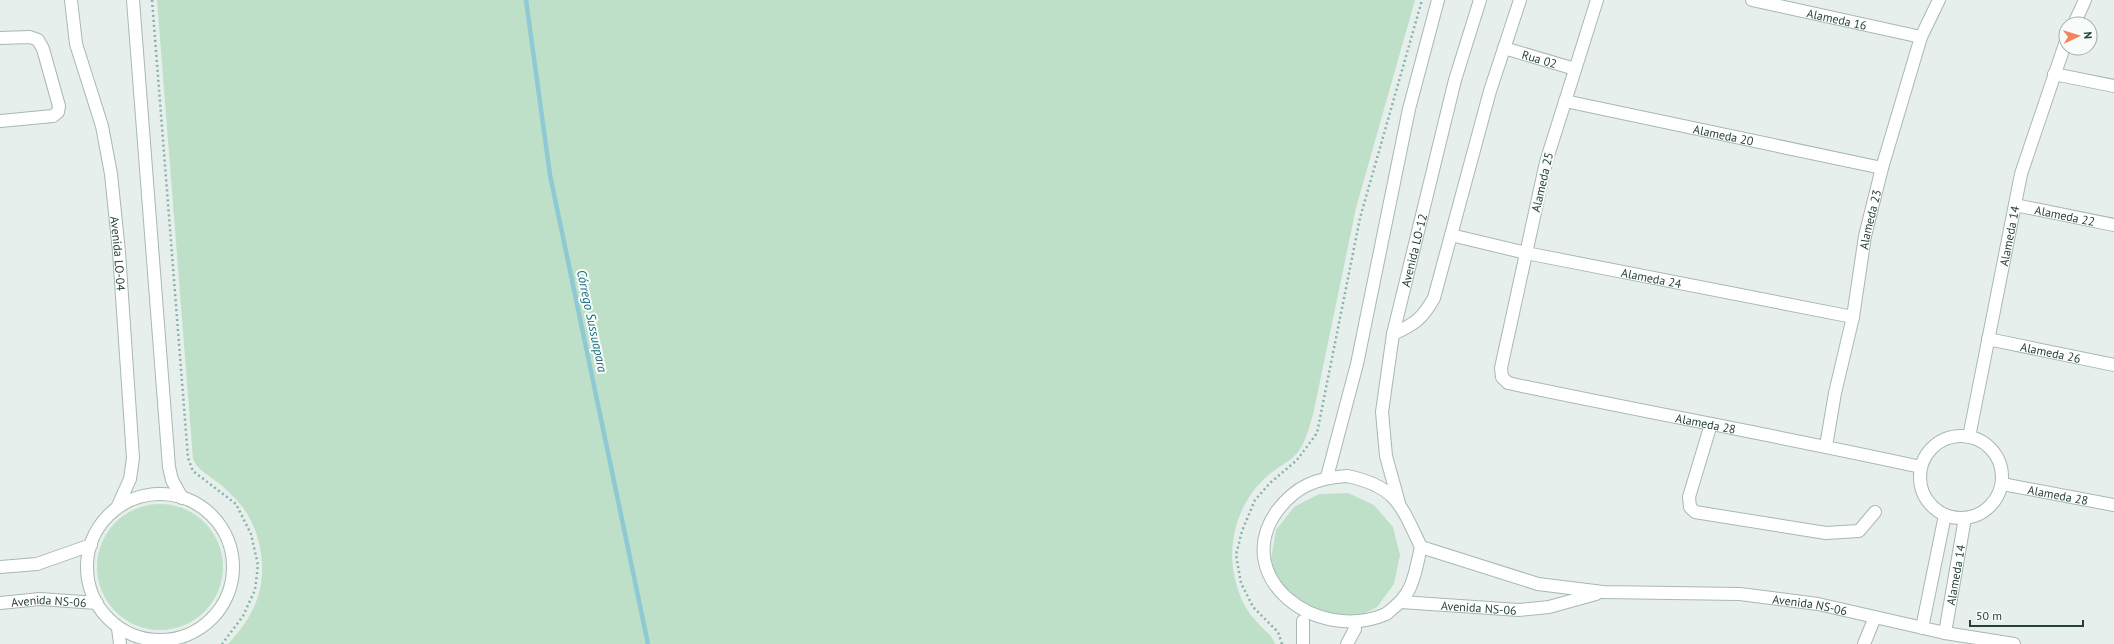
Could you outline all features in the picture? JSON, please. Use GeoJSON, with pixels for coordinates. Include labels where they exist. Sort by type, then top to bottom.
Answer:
{"type":"FeatureCollection","features":[{"type":"Feature","properties":{"kind":"street","name":"Avenida LO-04"},"geometry":{"type":"LineString","coordinates":[[70,0],[76,44],[102,126],[107,149],[116,222],[133,458],[130,480],[117,508]]}},
{"type":"Feature","properties":{"kind":"street"},"geometry":{"type":"LineString","coordinates":[[133,0],[169,467],[172,480],[182,498]]}},
{"type":"Feature","properties":{"kind":"street"},"geometry":{"type":"LineString","coordinates":[[1327,477],[1357,364],[1409,109],[1438,0]]}},
{"type":"Feature","properties":{"kind":"street","name":"Avenida LO-12"},"geometry":{"type":"LineString","coordinates":[[1400,503],[1386,456],[1382,412],[1393,334],[1455,80],[1480,0]]}},
{"type":"Feature","properties":{"kind":"street"},"geometry":{"type":"LineString","coordinates":[[1393,334],[1409,327],[1424,316],[1434,298],[1490,91],[1520,0]]}},
{"type":"Feature","properties":{"kind":"street","name":"Alameda 25"},"geometry":{"type":"LineString","coordinates":[[1501,368],[1546,162],[1597,0]]}},
{"type":"Feature","properties":{"kind":"street","name":"Alameda 16"},"geometry":{"type":"LineString","coordinates":[[1752,0],[1921,37]]}},
{"type":"Feature","properties":{"kind":"street","name":"Alameda 23"},"geometry":{"type":"LineString","coordinates":[[1826,446],[1835,393],[1853,317],[1865,236],[1882,168],[1921,37],[1939,0]]}},
{"type":"Feature","properties":{"kind":"street"},"geometry":{"type":"LineString","coordinates":[[2078,16],[2085,0]]}},
{"type":"Feature","properties":{"kind":"street"},"geometry":{"type":"LineString","coordinates":[[0,38],[30,37],[38,40],[43,49],[59,106],[58,112],[53,116],[0,121]]}},
{"type":"Feature","properties":{"kind":"street","name":"Rua 02"},"geometry":{"type":"LineString","coordinates":[[1504,48],[1575,69]]}},
{"type":"Feature","properties":{"kind":"street","name":"Alameda 14"},"geometry":{"type":"LineString","coordinates":[[1969,437],[2021,174],[2061,56]]}},
{"type":"Feature","properties":{"kind":"street"},"geometry":{"type":"LineString","coordinates":[[2054,74],[2114,86]]}},
{"type":"Feature","properties":{"kind":"street","name":"Alameda 20"},"geometry":{"type":"LineString","coordinates":[[1565,102],[1882,168]]}},
{"type":"Feature","properties":{"kind":"street","name":"Alameda 22"},"geometry":{"type":"LineString","coordinates":[[2015,206],[2114,225]]}},
{"type":"Feature","properties":{"kind":"street","name":"Alameda 24"},"geometry":{"type":"LineString","coordinates":[[1451,235],[1526,252],[1853,317]]}},
{"type":"Feature","properties":{"kind":"street","name":"Alameda 26"},"geometry":{"type":"LineString","coordinates":[[1988,339],[2114,365]]}},
{"type":"Feature","properties":{"kind":"street","name":"Alameda 28"},"geometry":{"type":"LineString","coordinates":[[1501,368],[1502,377],[1508,383],[1826,446],[1920,467]]}},
{"type":"Feature","properties":{"kind":"street"},"geometry":{"type":"LineString","coordinates":[[1711,424],[1689,497],[1690,507],[1695,512],[1826,533],[1859,532],[1875,512]]}},
{"type":"Feature","properties":{"kind":"street"},"geometry":{"type":"LineString","coordinates":[[1956,436],[1969,437],[1982,441],[1992,450],[1998,461],[2002,484],[1995,499],[1987,508],[1977,515],[1965,518],[1945,515],[1933,508],[1925,497],[1920,484],[1920,467],[1925,457],[1933,447],[1944,439],[1956,436]]}},
{"type":"Feature","properties":{"kind":"street"},"geometry":{"type":"LineString","coordinates":[[1347,476],[1367,480],[1384,489],[1400,503],[1421,547],[1411,585],[1401,602],[1372,624],[1355,629],[1329,630],[1303,621],[1285,606],[1272,587],[1265,564],[1265,541],[1272,518],[1286,499],[1305,485],[1327,477],[1347,476]]}},
{"type":"Feature","properties":{"kind":"street","name":"Alameda 28"},"geometry":{"type":"LineString","coordinates":[[2002,484],[2114,505]]}},
{"type":"Feature","properties":{"kind":"street","name":"Avenida NS-06"},"geometry":{"type":"LineString","coordinates":[[164,494],[182,498],[199,506],[214,518],[224,534],[232,555],[232,574],[226,597],[217,613],[200,628],[188,635],[170,639],[140,640],[118,628],[97,603],[91,590],[88,573],[91,545],[101,525],[117,508],[134,499],[149,495],[164,494]]}},
{"type":"Feature","properties":{"kind":"street","name":"Alameda 14"},"geometry":{"type":"LineString","coordinates":[[1922,628],[1945,515]]}},
{"type":"Feature","properties":{"kind":"street","name":"Alameda 14"},"geometry":{"type":"LineString","coordinates":[[1945,633],[1965,518]]}},
{"type":"Feature","properties":{"kind":"street"},"geometry":{"type":"LineString","coordinates":[[0,567],[37,564],[91,545]]}},
{"type":"Feature","properties":{"kind":"street","name":"Avenida NS-06"},"geometry":{"type":"LineString","coordinates":[[1421,547],[1538,584],[1603,592],[1740,594],[1818,604],[1876,616],[1945,633],[2006,643]]}},
{"type":"Feature","properties":{"kind":"street","name":"Avenida NS-06"},"geometry":{"type":"LineString","coordinates":[[1401,602],[1519,610],[1548,607],[1603,592]]}},
{"type":"Feature","properties":{"kind":"street","name":"Avenida NS-06"},"geometry":{"type":"LineString","coordinates":[[0,603],[40,600],[97,603]]}},
{"type":"Feature","properties":{"kind":"street"},"geometry":{"type":"LineString","coordinates":[[1864,644],[1876,616]]}},
{"type":"Feature","properties":{"kind":"street"},"geometry":{"type":"LineString","coordinates":[[1303,621],[1303,644]]}},
{"type":"Feature","properties":{"kind":"street"},"geometry":{"type":"LineString","coordinates":[[118,628],[120,644]]}},
{"type":"Feature","properties":{"kind":"street"},"geometry":{"type":"LineString","coordinates":[[193,644],[200,628]]}},
{"type":"Feature","properties":{"kind":"street"},"geometry":{"type":"LineString","coordinates":[[1347,644],[1355,629]]}},
{"type":"Feature","properties":{"kind":"path"},"geometry":{"type":"LineString","coordinates":[[152,0],[188,458],[193,471],[236,504],[251,534],[258,565],[255,590],[243,616],[222,644]]}},
{"type":"Feature","properties":{"kind":"path"},"geometry":{"type":"LineString","coordinates":[[1282,644],[1278,632],[1253,607],[1241,583],[1236,555],[1242,530],[1255,500],[1270,482],[1297,460],[1317,433],[1360,218],[1422,0]]}},
{"type":"Feature","properties":{"kind":"green space"},"geometry":{"type":"Polygon","coordinates":[[[157,0],[1415,0],[1356,208],[1313,415],[1307,434],[1298,452],[1286,463],[1268,475],[1254,490],[1240,515],[1236,529],[1232,557],[1238,591],[1244,605],[1258,624],[1274,640],[1275,644],[228,644],[248,619],[258,597],[262,570],[261,556],[259,542],[254,528],[241,505],[220,484],[201,470],[193,459],[157,0]]]}},
{"type":"Feature","properties":{"kind":"green space"},"geometry":{"type":"Polygon","coordinates":[[[1348,493],[1374,505],[1393,527],[1400,555],[1394,584],[1377,607],[1351,620],[1323,621],[1278,587],[1271,559],[1276,530],[1294,507],[1319,494],[1348,493]]]}},
{"type":"Feature","properties":{"kind":"green space"},"geometry":{"type":"Polygon","coordinates":[[[154,504],[166,504],[184,508],[205,522],[219,543],[223,567],[219,591],[205,612],[184,626],[166,630],[154,630],[136,626],[115,612],[101,591],[97,573],[97,561],[101,543],[115,522],[136,508],[154,504]]]}},
{"type":"Feature","properties":{"kind":"waterway","name":"Córrego Sussuapara"},"geometry":{"type":"LineString","coordinates":[[526,0],[550,175],[648,644]]}}]}
